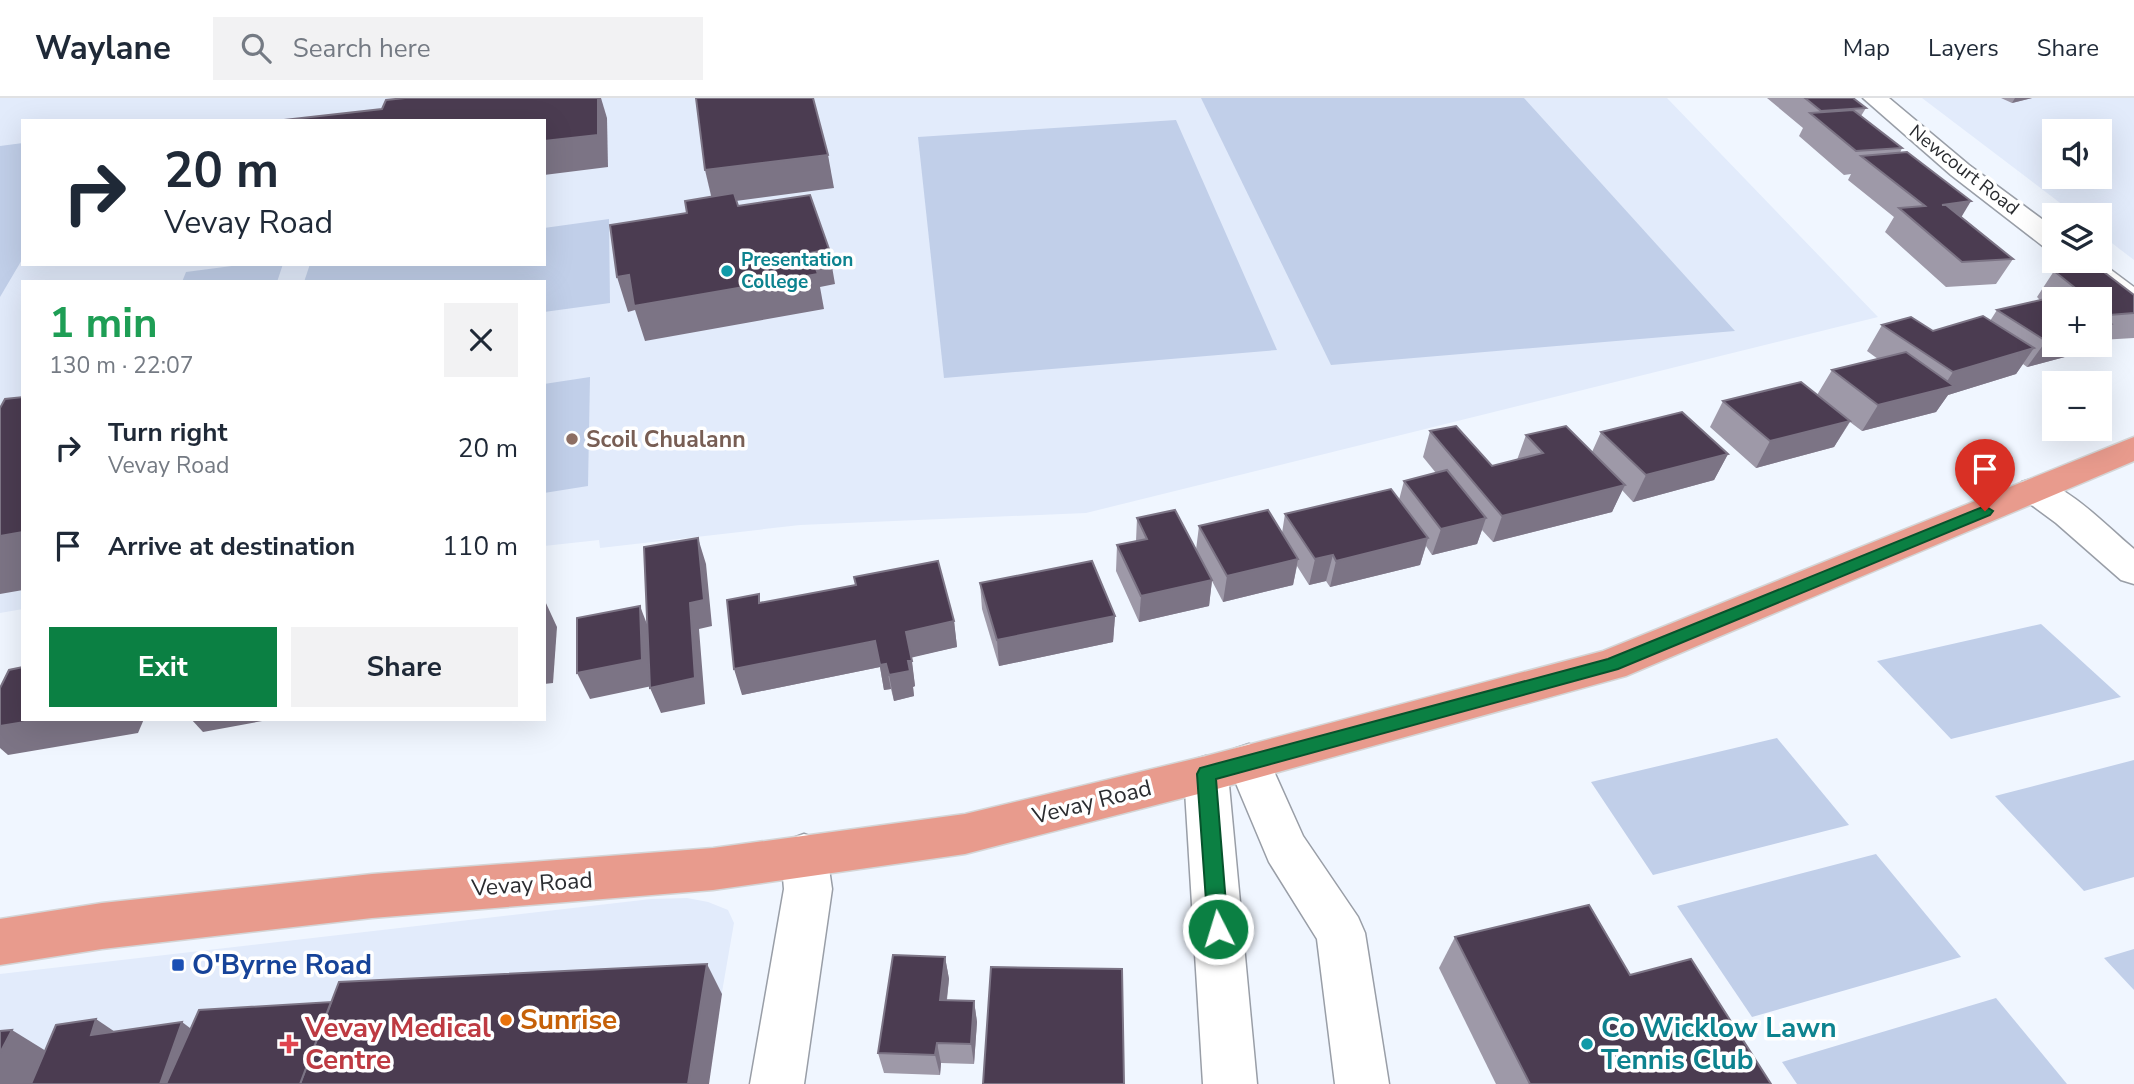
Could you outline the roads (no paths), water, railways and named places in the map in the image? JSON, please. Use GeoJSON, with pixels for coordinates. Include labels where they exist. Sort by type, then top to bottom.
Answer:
{"type":"FeatureCollection","features":[{"type":"Feature","properties":{"kind":"main road","name":"Vevay Road"},"geometry":{"type":"LineString","coordinates":[[0,942],[102,926],[359,898],[713,869],[965,834],[1228,768],[1612,665],[2134,448]]}},
{"type":"Feature","properties":{"kind":"street","name":"Newcourt Road"},"geometry":{"type":"LineString","coordinates":[[1875,98],[1960,170],[2042,232]]}},
{"type":"Feature","properties":{"kind":"street"},"geometry":{"type":"LineString","coordinates":[[2097,273],[2134,301]]}},
{"type":"Feature","properties":{"kind":"street"},"geometry":{"type":"LineString","coordinates":[[2035,491],[2069,514],[2134,570]]}},
{"type":"Feature","properties":{"kind":"street"},"geometry":{"type":"LineString","coordinates":[[1228,768],[1230,1084]]}},
{"type":"Feature","properties":{"kind":"street"},"geometry":{"type":"LineString","coordinates":[[1228,768],[1341,933],[1362,1084]]}},
{"type":"Feature","properties":{"kind":"street"},"geometry":{"type":"LineString","coordinates":[[777,1084],[807,889],[804,855]]}},
{"type":"Feature","properties":{"kind":"place","name":"Presentation College"},"geometry":{"type":"Point","coordinates":[727,271]}},
{"type":"Feature","properties":{"kind":"place","name":"Scoil Chualann"},"geometry":{"type":"Point","coordinates":[572,439]}},
{"type":"Feature","properties":{"kind":"place","name":"O'Byrne Road"},"geometry":{"type":"Point","coordinates":[178,965]}},
{"type":"Feature","properties":{"kind":"place","name":"Sunrise"},"geometry":{"type":"Point","coordinates":[506,1020]}},
{"type":"Feature","properties":{"kind":"place","name":"Vevay Medical Centre"},"geometry":{"type":"Point","coordinates":[289,1044]}},
{"type":"Feature","properties":{"kind":"place","name":"Co Wicklow Lawn Tennis Club"},"geometry":{"type":"Point","coordinates":[1587,1044]}}]}
